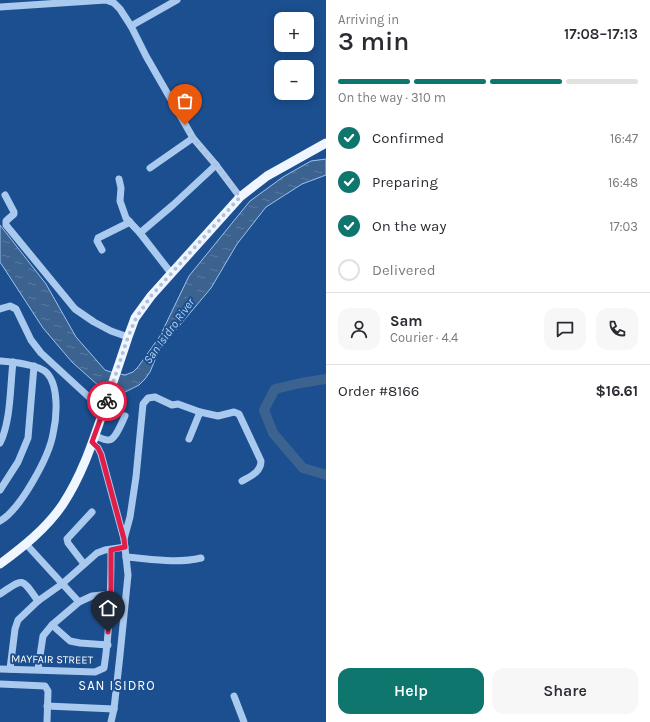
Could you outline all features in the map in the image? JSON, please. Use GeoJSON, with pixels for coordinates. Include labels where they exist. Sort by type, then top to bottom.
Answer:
{"type":"FeatureCollection","features":[{"type":"Feature","properties":{"kind":"main road"},"geometry":{"type":"LineString","coordinates":[[0,564],[26,544],[48,523],[63,504],[81,472],[94,439],[128,337],[136,318],[151,296],[240,197],[267,176],[326,143]]}},
{"type":"Feature","properties":{"kind":"street"},"geometry":{"type":"LineString","coordinates":[[0,7],[106,0],[114,3],[120,9],[131,26],[146,56],[193,138],[240,197]]}},
{"type":"Feature","properties":{"kind":"street"},"geometry":{"type":"LineString","coordinates":[[131,26],[177,0]]}},
{"type":"Feature","properties":{"kind":"street"},"geometry":{"type":"LineString","coordinates":[[150,168],[193,138]]}},
{"type":"Feature","properties":{"kind":"street"},"geometry":{"type":"LineString","coordinates":[[140,233],[216,165]]}},
{"type":"Feature","properties":{"kind":"street"},"geometry":{"type":"LineString","coordinates":[[119,179],[121,188],[120,201],[126,218],[172,273]]}},
{"type":"Feature","properties":{"kind":"street"},"geometry":{"type":"LineString","coordinates":[[5,195],[14,212],[14,214],[6,221],[6,225],[75,310],[111,331],[128,337]]}},
{"type":"Feature","properties":{"kind":"street"},"geometry":{"type":"LineString","coordinates":[[102,250],[97,240],[98,238],[130,222]]}},
{"type":"Feature","properties":{"kind":"street"},"geometry":{"type":"LineString","coordinates":[[0,309],[10,306],[16,309],[31,340],[41,353],[103,410]]}},
{"type":"Feature","properties":{"kind":"street"},"geometry":{"type":"LineString","coordinates":[[0,361],[34,366],[45,371],[52,379],[55,386],[56,413],[53,435],[41,468],[16,506],[0,521]]}},
{"type":"Feature","properties":{"kind":"street"},"geometry":{"type":"LineString","coordinates":[[0,443],[4,436],[13,362]]}},
{"type":"Feature","properties":{"kind":"street"},"geometry":{"type":"LineString","coordinates":[[0,490],[18,462],[28,438],[34,366]]}},
{"type":"Feature","properties":{"kind":"street"},"geometry":{"type":"LineString","coordinates":[[124,539],[130,517],[136,477],[143,402],[148,398],[155,397],[172,405],[178,404],[200,412],[218,416],[234,412],[239,414],[261,461],[261,466],[258,472],[242,481]]}},
{"type":"Feature","properties":{"kind":"street"},"geometry":{"type":"LineString","coordinates":[[189,439],[200,412]]}},
{"type":"Feature","properties":{"kind":"street"},"geometry":{"type":"LineString","coordinates":[[111,722],[114,709],[128,575],[124,539],[101,454],[94,439],[108,440],[115,436],[124,416]]}},
{"type":"Feature","properties":{"kind":"street"},"geometry":{"type":"LineString","coordinates":[[84,564],[68,543],[67,539],[92,512]]}},
{"type":"Feature","properties":{"kind":"street"},"geometry":{"type":"LineString","coordinates":[[26,544],[79,602]]}},
{"type":"Feature","properties":{"kind":"street"},"geometry":{"type":"LineString","coordinates":[[10,669],[15,630],[18,620],[38,601],[62,584],[98,553],[125,547]]}},
{"type":"Feature","properties":{"kind":"street","name":"MAYFAIR STREET"},"geometry":{"type":"LineString","coordinates":[[0,669],[95,672],[104,668],[108,645],[111,594],[111,550]]}},
{"type":"Feature","properties":{"kind":"street"},"geometry":{"type":"LineString","coordinates":[[126,557],[177,561],[188,561],[201,558]]}},
{"type":"Feature","properties":{"kind":"street"},"geometry":{"type":"LineString","coordinates":[[0,594],[18,582],[22,582],[38,601]]}},
{"type":"Feature","properties":{"kind":"street"},"geometry":{"type":"LineString","coordinates":[[38,670],[43,636],[52,625],[79,602],[92,596],[111,594]]}},
{"type":"Feature","properties":{"kind":"street"},"geometry":{"type":"LineString","coordinates":[[52,625],[70,641],[108,645]]}},
{"type":"Feature","properties":{"kind":"street"},"geometry":{"type":"LineString","coordinates":[[0,684],[45,686],[48,691],[47,722]]}},
{"type":"Feature","properties":{"kind":"street"},"geometry":{"type":"LineString","coordinates":[[234,696],[244,722]]}},
{"type":"Feature","properties":{"kind":"street"},"geometry":{"type":"LineString","coordinates":[[47,706],[114,709]]}},
{"type":"Feature","properties":{"kind":"water"},"geometry":{"type":"Polygon","coordinates":[[[326,159],[326,175],[302,184],[266,207],[237,244],[211,288],[159,350],[150,372],[145,379],[139,385],[123,393],[105,390],[100,387],[72,362],[43,328],[0,262],[0,225],[46,284],[76,337],[105,370],[125,375],[133,372],[138,367],[160,336],[189,276],[250,201],[283,177],[311,161],[326,159]]]}},
{"type":"Feature","properties":{"kind":"waterway","name":"San Isidro River"},"geometry":{"type":"LineString","coordinates":[[326,379],[275,389],[264,410],[273,433],[303,468],[326,475]]}},
{"type":"Feature","properties":{"kind":"way so far"},"geometry":{"type":"LineString","coordinates":[[107,401],[128,337],[136,318],[151,296],[240,197],[193,138],[185,125]]}},
{"type":"Feature","properties":{"kind":"district","name":"SAN ISIDRO"},"geometry":{"type":"Point","coordinates":[117,685]}},
{"type":"Feature","properties":{"kind":"route"},"geometry":{"type":"LineString","coordinates":[[107,401],[92,442],[101,454],[125,547],[111,550],[111,594],[108,632]]}}]}
